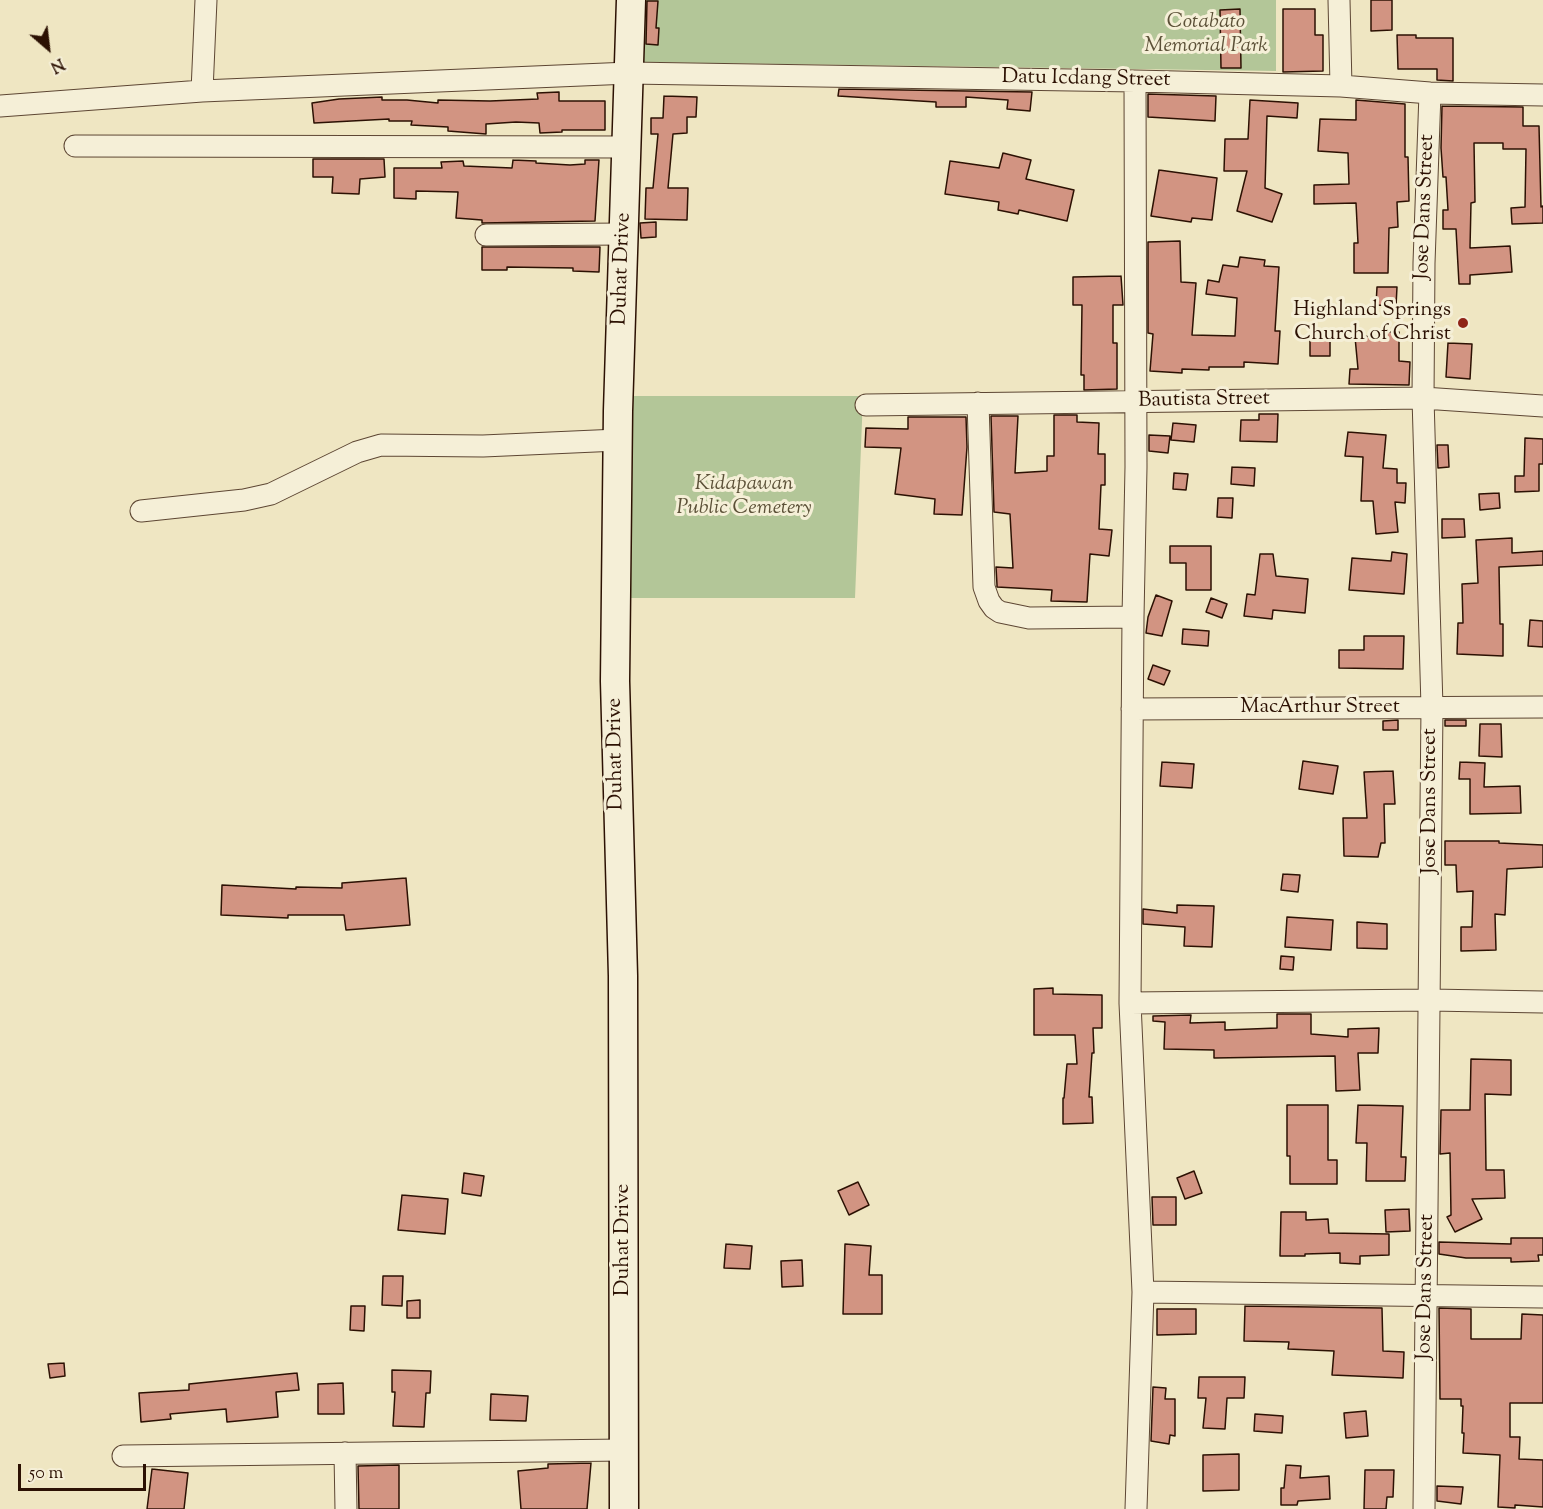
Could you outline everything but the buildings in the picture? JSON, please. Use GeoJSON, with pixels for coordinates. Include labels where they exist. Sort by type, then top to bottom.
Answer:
{"type":"FeatureCollection","features":[{"type":"Feature","properties":{"kind":"street"},"geometry":{"type":"LineString","coordinates":[[202,91],[206,0]]}},
{"type":"Feature","properties":{"kind":"street","name":"Duhat Drive"},"geometry":{"type":"LineString","coordinates":[[624,1509],[623,988],[615,681],[618,440],[631,0]]}},
{"type":"Feature","properties":{"kind":"street"},"geometry":{"type":"LineString","coordinates":[[1339,0],[1341,86]]}},
{"type":"Feature","properties":{"kind":"street","name":"Datu Icdang Street"},"geometry":{"type":"LineString","coordinates":[[0,106],[202,91],[629,73],[1135,81],[1341,86],[1430,93],[1543,95]]}},
{"type":"Feature","properties":{"kind":"street"},"geometry":{"type":"LineString","coordinates":[[1135,81],[1136,467],[1130,1003],[1143,1292],[1136,1509]]}},
{"type":"Feature","properties":{"kind":"street","name":"Jose Dans Street"},"geometry":{"type":"LineString","coordinates":[[1424,1509],[1432,707],[1423,398],[1424,263],[1430,93]]}},
{"type":"Feature","properties":{"kind":"street"},"geometry":{"type":"LineString","coordinates":[[75,146],[627,147]]}},
{"type":"Feature","properties":{"kind":"street"},"geometry":{"type":"LineString","coordinates":[[486,235],[624,234]]}},
{"type":"Feature","properties":{"kind":"street","name":"Bautista Street"},"geometry":{"type":"LineString","coordinates":[[866,405],[1423,398],[1543,406]]}},
{"type":"Feature","properties":{"kind":"street"},"geometry":{"type":"LineString","coordinates":[[978,403],[984,587],[994,608],[1000,612],[1029,618],[1133,617]]}},
{"type":"Feature","properties":{"kind":"street"},"geometry":{"type":"LineString","coordinates":[[141,511],[244,500],[271,494],[357,452],[381,445],[483,446],[618,440]]}},
{"type":"Feature","properties":{"kind":"street","name":"MacArthur Street"},"geometry":{"type":"LineString","coordinates":[[1132,709],[1543,708]]}},
{"type":"Feature","properties":{"kind":"street"},"geometry":{"type":"LineString","coordinates":[[1130,1003],[1430,1000],[1543,1002]]}},
{"type":"Feature","properties":{"kind":"street"},"geometry":{"type":"LineString","coordinates":[[1143,1292],[1543,1296]]}},
{"type":"Feature","properties":{"kind":"street"},"geometry":{"type":"LineString","coordinates":[[123,1456],[624,1450]]}},
{"type":"Feature","properties":{"kind":"street"},"geometry":{"type":"LineString","coordinates":[[345,1453],[346,1509]]}},
{"type":"Feature","properties":{"kind":"green space","name":"Cotabato Memorial Park"},"geometry":{"type":"Polygon","coordinates":[[[641,0],[1276,0],[1276,71],[639,62],[641,0]]]}},
{"type":"Feature","properties":{"kind":"green space","name":"Kidapawan Public Cemetery"},"geometry":{"type":"Polygon","coordinates":[[[629,396],[863,396],[855,598],[627,598],[629,396]]]}},
{"type":"Feature","properties":{"kind":"place","name":"Highland Springs Church of Christ"},"geometry":{"type":"Point","coordinates":[1463,323]}}]}
